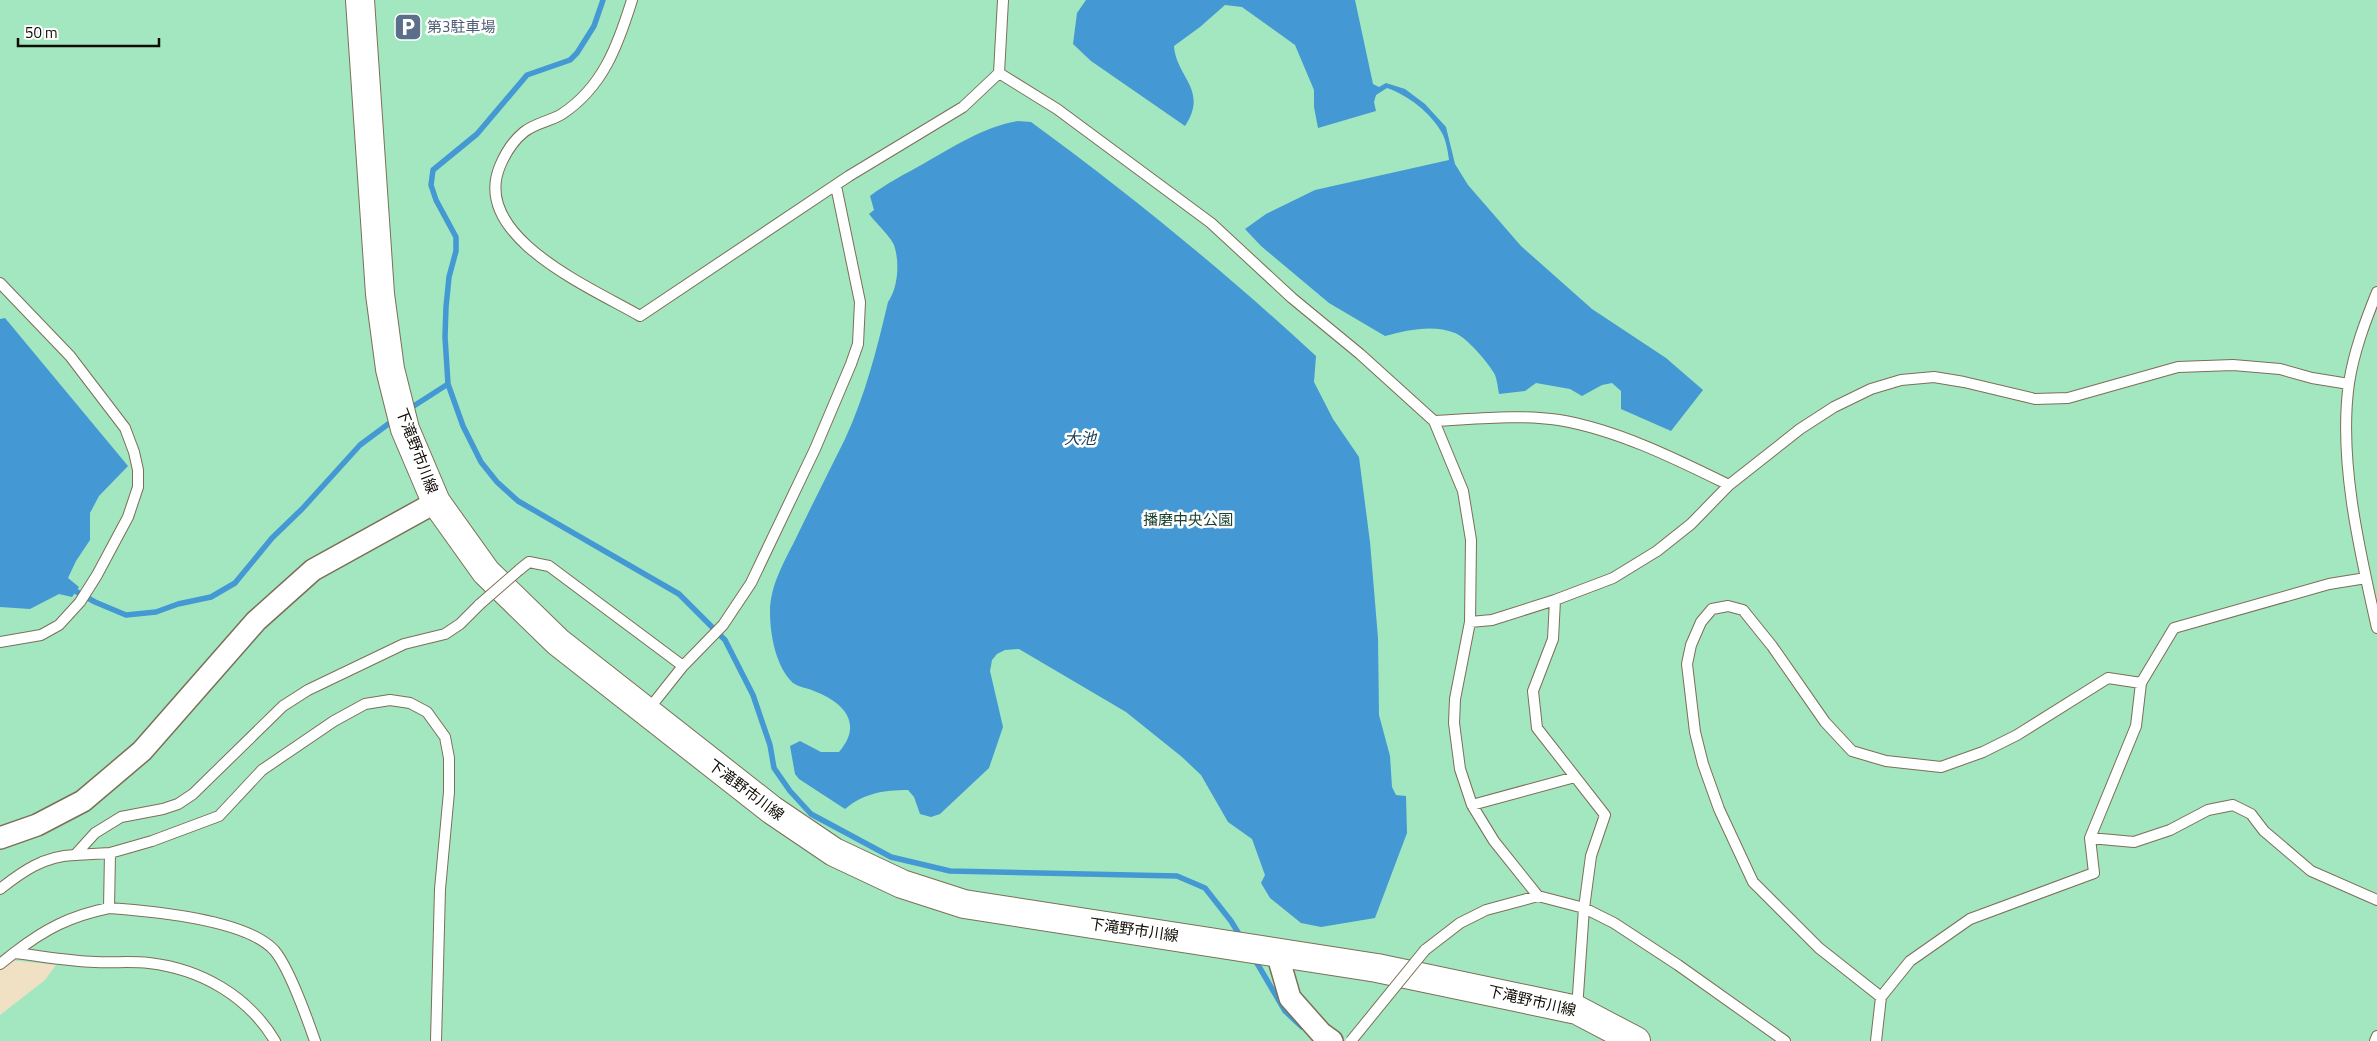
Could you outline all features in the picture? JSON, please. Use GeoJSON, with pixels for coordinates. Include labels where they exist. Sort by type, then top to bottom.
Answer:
{"type":"FeatureCollection","features":[{"type":"Feature","properties":{"kind":"main road","name":"下滝野市川線"},"geometry":{"type":"LineString","coordinates":[[360,0],[380,294],[390,368],[405,429],[436,502],[486,572],[558,642],[645,713],[772,810],[834,852],[902,884],[964,904],[1377,968],[1577,1010],[1636,1041]]}},
{"type":"Feature","properties":{"kind":"street"},"geometry":{"type":"LineString","coordinates":[[0,838],[38,825],[83,801],[142,751],[256,621],[313,570],[436,502]]}},
{"type":"Feature","properties":{"kind":"street"},"geometry":{"type":"LineString","coordinates":[[1278,952],[1290,998],[1321,1033],[1332,1041]]}},
{"type":"Feature","properties":{"kind":"lane"},"geometry":{"type":"LineString","coordinates":[[632,0],[612,58],[599,80],[582,99],[561,115],[524,131],[505,155],[495,178],[495,191],[506,224],[526,246],[564,272],[640,316],[849,176],[963,107],[999,73],[1003,0]]}},
{"type":"Feature","properties":{"kind":"lane"},"geometry":{"type":"LineString","coordinates":[[999,73],[1057,109],[1211,223],[1292,298],[1360,354],[1434,421],[1455,467],[1463,490],[1471,540],[1470,622],[1458,678],[1454,723],[1460,770],[1472,804],[1494,841],[1538,896]]}},
{"type":"Feature","properties":{"kind":"lane"},"geometry":{"type":"LineString","coordinates":[[645,713],[683,666],[723,625],[751,583],[815,449],[851,364],[858,344],[860,302],[836,186]]}},
{"type":"Feature","properties":{"kind":"lane"},"geometry":{"type":"LineString","coordinates":[[0,283],[70,356],[125,428],[134,452],[138,487],[128,517],[97,575],[80,602],[59,625],[41,635],[0,642]]}},
{"type":"Feature","properties":{"kind":"lane"},"geometry":{"type":"LineString","coordinates":[[2377,292],[2364,325],[2349,384],[2347,444],[2357,529],[2377,628]]}},
{"type":"Feature","properties":{"kind":"lane"},"geometry":{"type":"LineString","coordinates":[[1470,622],[1492,620],[1555,600],[1613,578],[1658,551],[1691,524],[1729,486],[1800,429],[1834,407],[1871,389],[1901,380],[1934,377],[2035,399],[2068,398],[2178,367],[2233,365],[2280,369],[2312,378],[2349,384]]}},
{"type":"Feature","properties":{"kind":"lane"},"geometry":{"type":"LineString","coordinates":[[1434,421],[1510,417],[1559,420],[1629,441],[1686,464],[1729,486]]}},
{"type":"Feature","properties":{"kind":"lane"},"geometry":{"type":"LineString","coordinates":[[75,855],[95,832],[121,817],[178,804],[193,794],[283,706],[308,690],[404,644],[445,634],[460,624],[480,604],[529,562],[549,566],[683,666]]}},
{"type":"Feature","properties":{"kind":"lane"},"geometry":{"type":"LineString","coordinates":[[1876,1041],[1881,997],[1910,962],[1970,919],[2094,873],[2090,838],[2136,726],[2140,683],[2174,628],[2329,584],[2366,578]]}},
{"type":"Feature","properties":{"kind":"lane"},"geometry":{"type":"LineString","coordinates":[[1555,600],[1553,639],[1532,691],[1537,728],[1605,816],[1591,856],[1584,908],[1577,1010]]}},
{"type":"Feature","properties":{"kind":"lane"},"geometry":{"type":"LineString","coordinates":[[1881,997],[1818,948],[1753,882],[1719,809],[1703,764],[1695,732],[1687,664],[1691,645],[1701,622],[1712,610],[1728,606],[1743,610],[1772,646],[1825,722],[1852,751],[1886,761],[1941,767],[1983,752],[2017,735],[2108,678],[2140,683]]}},
{"type":"Feature","properties":{"kind":"lane"},"geometry":{"type":"LineString","coordinates":[[0,889],[38,863],[58,856],[110,852],[152,841],[220,816],[262,770],[334,721],[364,704],[390,700],[410,703],[428,712],[445,737],[449,758],[449,792],[439,915],[436,1041]]}},
{"type":"Feature","properties":{"kind":"lane"},"geometry":{"type":"LineString","coordinates":[[1472,804],[1575,777]]}},
{"type":"Feature","properties":{"kind":"lane"},"geometry":{"type":"LineString","coordinates":[[2090,838],[2134,842],[2170,830],[2208,810],[2233,805],[2251,814],[2264,831],[2311,871],[2377,900]]}},
{"type":"Feature","properties":{"kind":"lane"},"geometry":{"type":"LineString","coordinates":[[109,908],[110,852]]}},
{"type":"Feature","properties":{"kind":"lane"},"geometry":{"type":"LineString","coordinates":[[1351,1041],[1426,950],[1460,923],[1486,910],[1538,896],[1584,908],[1614,923],[1678,965],[1785,1041]]}},
{"type":"Feature","properties":{"kind":"lane"},"geometry":{"type":"LineString","coordinates":[[0,964],[38,934],[59,923],[82,914],[109,908],[157,912],[226,926],[262,940],[274,951],[302,1006],[315,1041]]}},
{"type":"Feature","properties":{"kind":"lane"},"geometry":{"type":"LineString","coordinates":[[14,953],[93,962],[149,963],[190,974],[232,993],[265,1025],[274,1041]]}},
{"type":"Feature","properties":{"kind":"lane"},"geometry":{"type":"LineString","coordinates":[[2375,1041],[2377,1036]]}},
{"type":"Feature","properties":{"kind":"green space","name":"播磨中央公園"},"geometry":{"type":"Polygon","coordinates":[[[0,0],[2377,0],[2377,1041],[0,1041],[0,1015],[45,980],[56,965],[0,959],[0,0]]]}},
{"type":"Feature","properties":{"kind":"water"},"geometry":{"type":"Polygon","coordinates":[[[1086,0],[1355,0],[1373,84],[1379,87],[1386,83],[1405,89],[1425,104],[1446,127],[1455,164],[1468,185],[1521,246],[1592,309],[1666,358],[1703,390],[1671,431],[1621,409],[1621,391],[1612,383],[1602,385],[1582,396],[1570,389],[1536,383],[1525,391],[1499,394],[1496,377],[1492,370],[1477,351],[1460,335],[1447,330],[1429,328],[1385,336],[1329,303],[1261,246],[1245,229],[1266,214],[1315,190],[1449,160],[1447,146],[1437,125],[1411,100],[1387,88],[1376,95],[1374,102],[1376,111],[1318,128],[1314,107],[1314,90],[1295,45],[1242,7],[1225,5],[1174,46],[1180,67],[1193,93],[1192,113],[1185,126],[1091,61],[1073,44],[1077,13],[1086,0]]]}},
{"type":"Feature","properties":{"kind":"water","name":"大池"},"geometry":{"type":"Polygon","coordinates":[[[1018,121],[1031,122],[1141,206],[1247,294],[1316,356],[1314,382],[1333,419],[1359,457],[1370,542],[1378,638],[1379,715],[1390,756],[1392,787],[1396,795],[1406,796],[1407,833],[1375,918],[1321,927],[1301,923],[1270,898],[1261,883],[1265,875],[1252,839],[1228,822],[1201,775],[1182,757],[1126,712],[1019,649],[1005,650],[997,654],[992,660],[990,671],[1003,727],[989,768],[940,814],[931,817],[920,814],[914,797],[908,790],[867,796],[845,809],[799,779],[795,774],[790,746],[800,741],[821,752],[839,752],[850,732],[850,723],[841,707],[834,701],[812,690],[793,683],[787,676],[775,650],[770,612],[779,572],[845,439],[859,406],[875,355],[888,302],[896,282],[897,259],[894,245],[869,214],[874,210],[870,196],[896,179],[969,138],[993,128],[1018,121]]]}},
{"type":"Feature","properties":{"kind":"water"},"geometry":{"type":"Polygon","coordinates":[[[5,318],[128,466],[99,496],[90,513],[90,540],[76,561],[68,578],[79,587],[72,597],[59,594],[30,609],[0,607],[0,319],[5,318]]]}},
{"type":"Feature","properties":{"kind":"waterway"},"geometry":{"type":"LineString","coordinates":[[603,0],[594,26],[577,53],[570,60],[527,75],[477,134],[433,170],[431,185],[436,200],[456,237],[456,251],[449,277],[446,307],[445,337],[448,384],[463,426],[481,462],[497,482],[518,501],[679,594],[725,640],[753,695],[770,745],[774,768],[790,791],[811,814],[891,857],[950,871],[1177,876],[1205,888],[1231,921],[1242,939]]}},
{"type":"Feature","properties":{"kind":"waterway"},"geometry":{"type":"LineString","coordinates":[[409,409],[448,384]]}},
{"type":"Feature","properties":{"kind":"waterway"},"geometry":{"type":"LineString","coordinates":[[70,588],[95,602],[126,615],[156,612],[178,604],[211,597],[235,583],[272,538],[302,509],[360,445],[395,419]]}},
{"type":"Feature","properties":{"kind":"waterway"},"geometry":{"type":"LineString","coordinates":[[1254,958],[1285,1011],[1302,1027]]}},
{"type":"Feature","properties":{"kind":"place","name":"第3駐車場"},"geometry":{"type":"Point","coordinates":[408,27]}}]}
